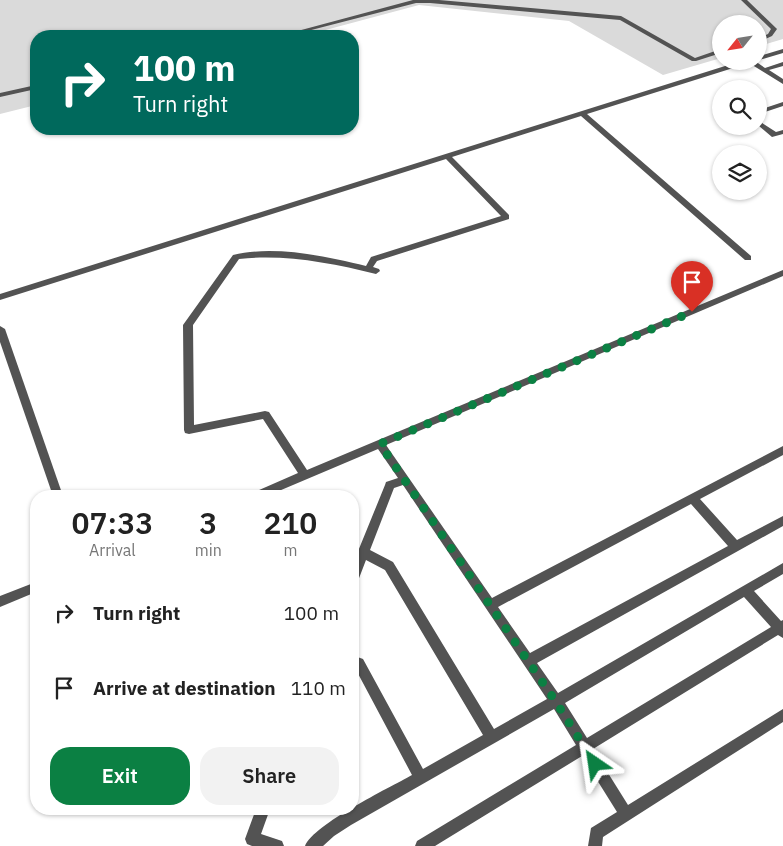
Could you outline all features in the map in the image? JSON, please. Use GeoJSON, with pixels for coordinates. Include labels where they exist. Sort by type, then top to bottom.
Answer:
{"type":"FeatureCollection","features":[{"type":"Feature","properties":{"kind":"lane"},"geometry":{"type":"LineString","coordinates":[[744,0],[760,15]]}},
{"type":"Feature","properties":{"kind":"lane"},"geometry":{"type":"LineString","coordinates":[[305,30],[416,1],[430,1],[622,18],[694,60],[712,54]]}},
{"type":"Feature","properties":{"kind":"lane"},"geometry":{"type":"LineString","coordinates":[[768,23],[774,29],[768,36]]}},
{"type":"Feature","properties":{"kind":"lane"},"geometry":{"type":"LineString","coordinates":[[768,55],[783,51]]}},
{"type":"Feature","properties":{"kind":"lane"},"geometry":{"type":"LineString","coordinates":[[768,69],[783,64]]}},
{"type":"Feature","properties":{"kind":"lane"},"geometry":{"type":"LineString","coordinates":[[0,297],[721,70]]}},
{"type":"Feature","properties":{"kind":"lane"},"geometry":{"type":"LineString","coordinates":[[764,70],[783,82]]}},
{"type":"Feature","properties":{"kind":"lane"},"geometry":{"type":"LineString","coordinates":[[0,95],[30,88]]}},
{"type":"Feature","properties":{"kind":"lane"},"geometry":{"type":"LineString","coordinates":[[767,109],[783,104]]}},
{"type":"Feature","properties":{"kind":"lane"},"geometry":{"type":"LineString","coordinates":[[582,114],[748,258]]}},
{"type":"Feature","properties":{"kind":"lane"},"geometry":{"type":"LineString","coordinates":[[767,129],[775,135],[783,132]]}},
{"type":"Feature","properties":{"kind":"lane"},"geometry":{"type":"LineString","coordinates":[[306,476],[265,415],[189,430],[188,325],[236,257],[256,254],[278,254],[372,270],[374,259],[506,217],[447,156]]}},
{"type":"Feature","properties":{"kind":"lane"},"geometry":{"type":"LineString","coordinates":[[271,490],[783,273]]}},
{"type":"Feature","properties":{"kind":"lane"},"geometry":{"type":"LineString","coordinates":[[0,329],[56,490]]}},
{"type":"Feature","properties":{"kind":"lane"},"geometry":{"type":"LineString","coordinates":[[380,444],[556,702],[626,814]]}},
{"type":"Feature","properties":{"kind":"lane"},"geometry":{"type":"LineString","coordinates":[[490,605],[783,450]]}},
{"type":"Feature","properties":{"kind":"lane"},"geometry":{"type":"LineString","coordinates":[[359,565],[390,485],[405,480]]}},
{"type":"Feature","properties":{"kind":"lane"},"geometry":{"type":"LineString","coordinates":[[693,498],[736,547]]}},
{"type":"Feature","properties":{"kind":"lane"},"geometry":{"type":"LineString","coordinates":[[528,661],[783,522]]}},
{"type":"Feature","properties":{"kind":"lane"},"geometry":{"type":"LineString","coordinates":[[364,553],[389,566],[490,738]]}},
{"type":"Feature","properties":{"kind":"lane"},"geometry":{"type":"LineString","coordinates":[[359,814],[556,702],[783,568]]}},
{"type":"Feature","properties":{"kind":"lane"},"geometry":{"type":"LineString","coordinates":[[0,602],[30,590]]}},
{"type":"Feature","properties":{"kind":"lane"},"geometry":{"type":"LineString","coordinates":[[422,846],[782,629],[745,590]]}},
{"type":"Feature","properties":{"kind":"lane"},"geometry":{"type":"LineString","coordinates":[[359,663],[421,778]]}},
{"type":"Feature","properties":{"kind":"lane"},"geometry":{"type":"LineString","coordinates":[[595,846],[596,833],[783,715]]}},
{"type":"Feature","properties":{"kind":"lane"},"geometry":{"type":"LineString","coordinates":[[261,815],[250,842],[277,846]]}},
{"type":"Feature","properties":{"kind":"lane"},"geometry":{"type":"LineString","coordinates":[[312,846],[329,831],[357,815]]}},
{"type":"Feature","properties":{"kind":"shaded area"},"geometry":{"type":"Polygon","coordinates":[[[0,0],[783,0],[783,39],[768,43],[768,15],[712,15],[712,61],[663,75],[569,21],[419,5],[325,30],[30,30],[30,106],[0,114],[0,0]]]}},
{"type":"Feature","properties":{"kind":"route"},"geometry":{"type":"LineString","coordinates":[[595,764],[556,702],[380,444],[692,312]]}}]}
